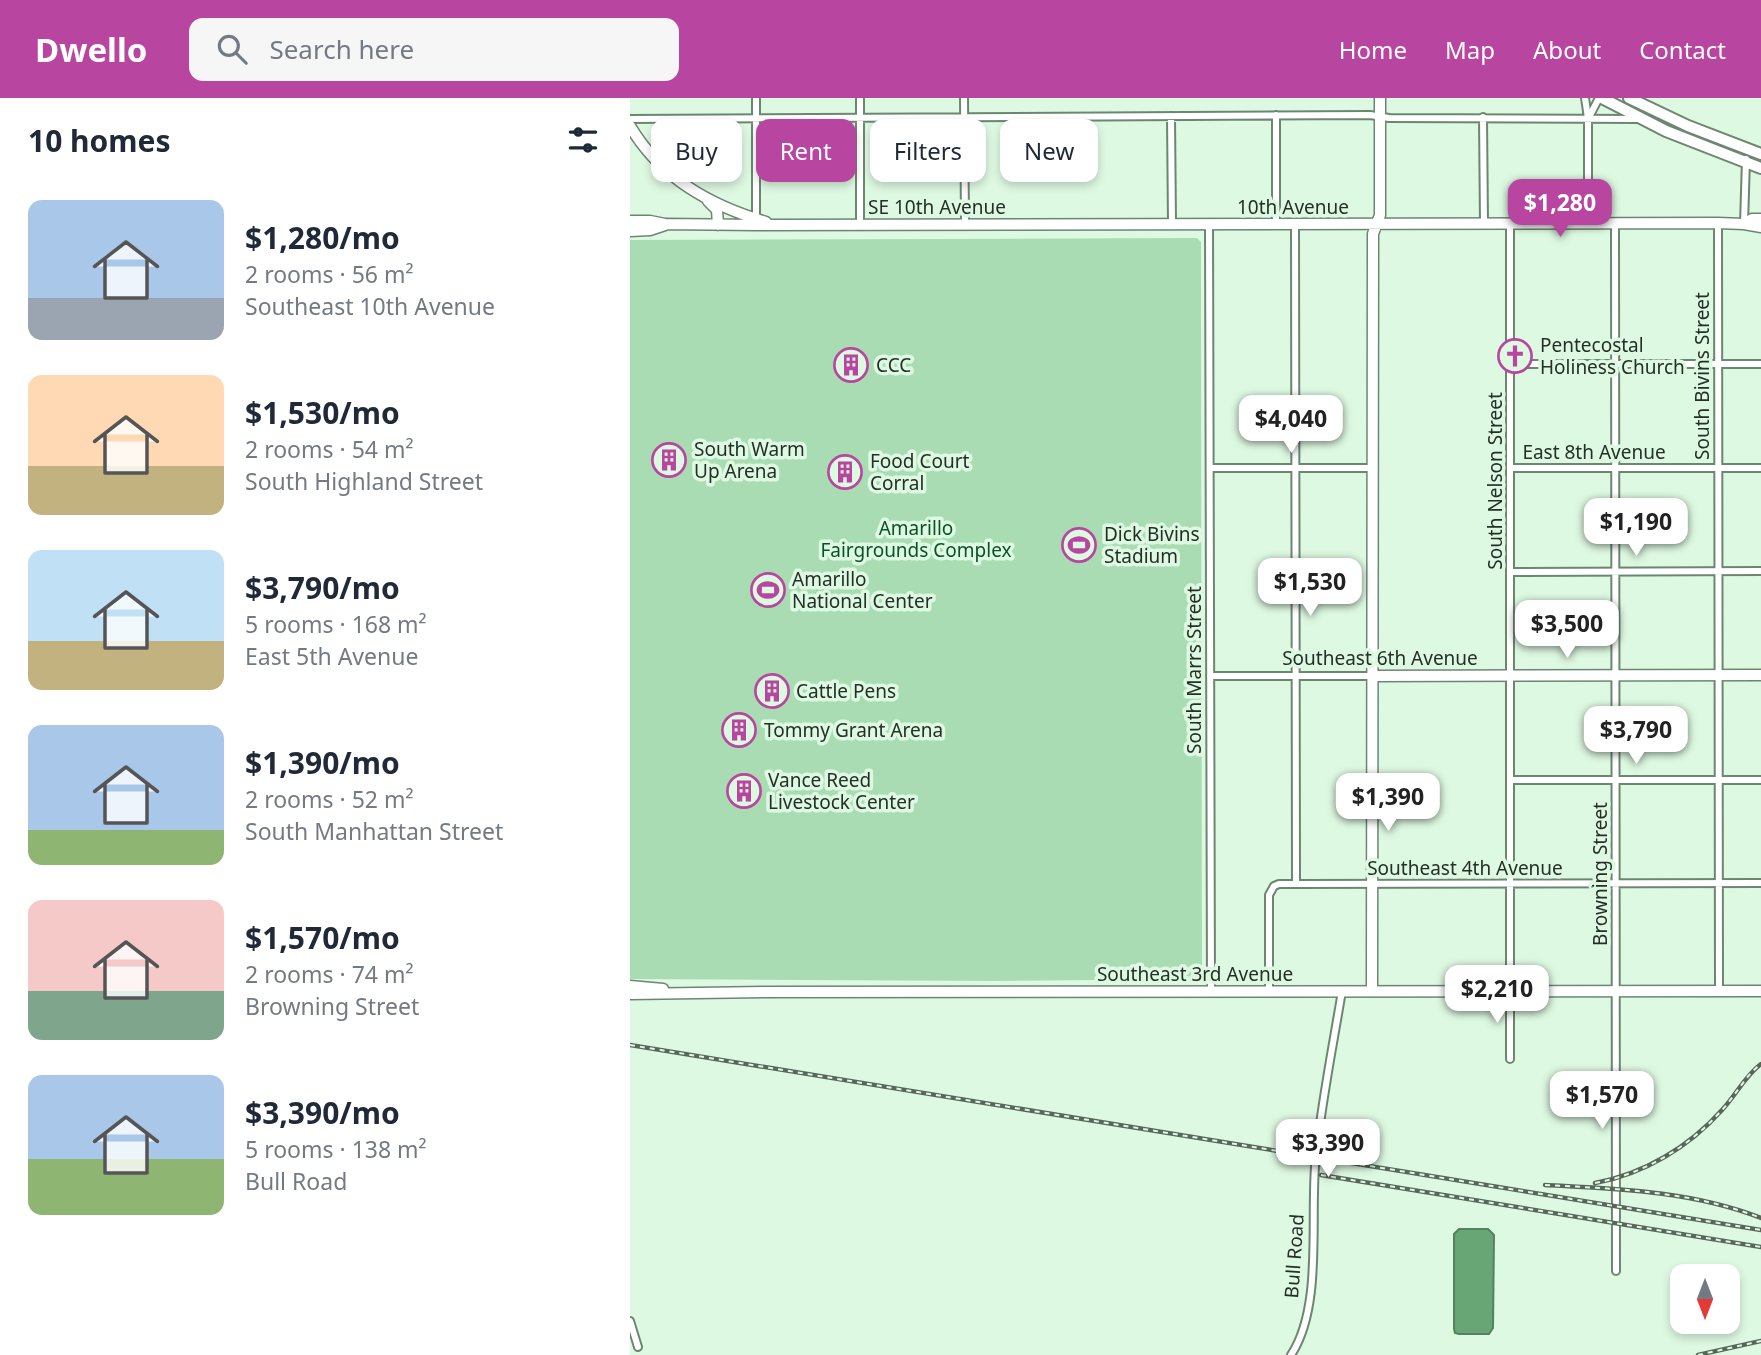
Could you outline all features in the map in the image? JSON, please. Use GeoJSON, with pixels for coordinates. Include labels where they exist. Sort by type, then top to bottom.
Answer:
{"type":"FeatureCollection","features":[{"type":"Feature","properties":{"kind":"main road"},"geometry":{"type":"LineString","coordinates":[[1372,991],[1373,234],[1380,215],[1380,98]]}},
{"type":"Feature","properties":{"kind":"main road"},"geometry":{"type":"LineString","coordinates":[[1600,98],[1641,119],[1761,168]]}},
{"type":"Feature","properties":{"kind":"main road"},"geometry":{"type":"LineString","coordinates":[[1629,98],[1688,126],[1755,152]]}},
{"type":"Feature","properties":{"kind":"main road"},"geometry":{"type":"LineString","coordinates":[[630,126],[667,172],[717,210],[718,225]]}},
{"type":"Feature","properties":{"kind":"main road"},"geometry":{"type":"LineString","coordinates":[[708,201],[756,222]]}},
{"type":"Feature","properties":{"kind":"main road"},"geometry":{"type":"LineString","coordinates":[[1744,224],[1752,219],[1761,219]]}},
{"type":"Feature","properties":{"kind":"main road"},"geometry":{"type":"LineString","coordinates":[[631,229],[650,230],[665,224],[718,225],[756,222]]}},
{"type":"Feature","properties":{"kind":"main road","name":"SE 10th Avenue"},"geometry":{"type":"LineString","coordinates":[[756,222],[777,225],[1209,224]]}},
{"type":"Feature","properties":{"kind":"main road","name":"10th Avenue"},"geometry":{"type":"LineString","coordinates":[[1209,224],[1744,224]]}},
{"type":"Feature","properties":{"kind":"main road"},"geometry":{"type":"LineString","coordinates":[[1744,224],[1761,227]]}},
{"type":"Feature","properties":{"kind":"main road","name":"Southeast 6th Avenue"},"geometry":{"type":"LineString","coordinates":[[1372,676],[1761,676]]}},
{"type":"Feature","properties":{"kind":"main road"},"geometry":{"type":"LineString","coordinates":[[630,986],[648,986],[673,992]]}},
{"type":"Feature","properties":{"kind":"main road","name":"Southeast 3rd Avenue"},"geometry":{"type":"LineString","coordinates":[[630,994],[1761,991]]}},
{"type":"Feature","properties":{"kind":"street"},"geometry":{"type":"LineString","coordinates":[[756,98],[756,222]]}},
{"type":"Feature","properties":{"kind":"street"},"geometry":{"type":"LineString","coordinates":[[860,98],[860,225]]}},
{"type":"Feature","properties":{"kind":"street"},"geometry":{"type":"LineString","coordinates":[[964,98],[965,224]]}},
{"type":"Feature","properties":{"kind":"street"},"geometry":{"type":"LineString","coordinates":[[1585,98],[1588,118],[1588,224]]}},
{"type":"Feature","properties":{"kind":"street"},"geometry":{"type":"LineString","coordinates":[[1588,118],[1600,98]]}},
{"type":"Feature","properties":{"kind":"street"},"geometry":{"type":"LineString","coordinates":[[630,119],[1276,115],[1641,119]]}},
{"type":"Feature","properties":{"kind":"street"},"geometry":{"type":"LineString","coordinates":[[1276,115],[1276,224]]}},
{"type":"Feature","properties":{"kind":"street"},"geometry":{"type":"LineString","coordinates":[[1171,116],[1172,224]]}},
{"type":"Feature","properties":{"kind":"street"},"geometry":{"type":"LineString","coordinates":[[1483,117],[1484,224]]}},
{"type":"Feature","properties":{"kind":"street"},"geometry":{"type":"LineString","coordinates":[[1744,224],[1745,162],[1755,152]]}},
{"type":"Feature","properties":{"kind":"street","name":"South Bivins Street"},"geometry":{"type":"LineString","coordinates":[[1718,223],[1719,990]]}},
{"type":"Feature","properties":{"kind":"street","name":"South Marrs Street"},"geometry":{"type":"LineString","coordinates":[[1209,224],[1210,991]]}},
{"type":"Feature","properties":{"kind":"street"},"geometry":{"type":"LineString","coordinates":[[1269,991],[1269,895],[1274,886],[1296,884],[1295,224]]}},
{"type":"Feature","properties":{"kind":"street","name":"South Nelson Street"},"geometry":{"type":"LineString","coordinates":[[1510,224],[1510,1059]]}},
{"type":"Feature","properties":{"kind":"street","name":"Browning Street"},"geometry":{"type":"LineString","coordinates":[[1615,224],[1616,1271]]}},
{"type":"Feature","properties":{"kind":"street"},"geometry":{"type":"LineString","coordinates":[[1511,364],[1761,364]]}},
{"type":"Feature","properties":{"kind":"street"},"geometry":{"type":"LineString","coordinates":[[1210,468],[1372,468]]}},
{"type":"Feature","properties":{"kind":"street","name":"East 8th Avenue"},"geometry":{"type":"LineString","coordinates":[[1511,468],[1761,468]]}},
{"type":"Feature","properties":{"kind":"street"},"geometry":{"type":"LineString","coordinates":[[1511,572],[1761,571]]}},
{"type":"Feature","properties":{"kind":"street","name":"Southeast 6th Avenue"},"geometry":{"type":"LineString","coordinates":[[1210,676],[1372,676]]}},
{"type":"Feature","properties":{"kind":"street"},"geometry":{"type":"LineString","coordinates":[[1511,780],[1761,780]]}},
{"type":"Feature","properties":{"kind":"street","name":"Southeast 4th Avenue"},"geometry":{"type":"LineString","coordinates":[[1296,884],[1761,883]]}},
{"type":"Feature","properties":{"kind":"street","name":"Bull Road"},"geometry":{"type":"LineString","coordinates":[[1291,1355],[1298,1344],[1311,1293],[1315,1157],[1342,991]]}},
{"type":"Feature","properties":{"kind":"street"},"geometry":{"type":"LineString","coordinates":[[630,1321],[638,1347]]}},
{"type":"Feature","properties":{"kind":"green space","name":"Amarillo Fairgrounds Complex"},"geometry":{"type":"Polygon","coordinates":[[[1197,238],[1201,242],[1202,979],[630,979],[630,240],[1197,238]]]}},
{"type":"Feature","properties":{"kind":"shaded area"},"geometry":{"type":"Polygon","coordinates":[[[1459,1229],[1488,1229],[1494,1235],[1493,1328],[1489,1334],[1455,1333],[1454,1234],[1459,1229]]]}},
{"type":"Feature","properties":{"kind":"railway"},"geometry":{"type":"LineString","coordinates":[[630,1045],[1761,1230]]}},
{"type":"Feature","properties":{"kind":"railway"},"geometry":{"type":"LineString","coordinates":[[1595,1183],[1648,1166],[1680,1147],[1709,1123],[1761,1064]]}},
{"type":"Feature","properties":{"kind":"railway"},"geometry":{"type":"LineString","coordinates":[[1321,1175],[1761,1247]]}},
{"type":"Feature","properties":{"kind":"railway"},"geometry":{"type":"LineString","coordinates":[[1545,1185],[1627,1190],[1681,1197],[1735,1209],[1761,1218]]}},
{"type":"Feature","properties":{"kind":"railway"},"geometry":{"type":"LineString","coordinates":[[1698,1355],[1761,1341]]}},
{"type":"Feature","properties":{"kind":"place","name":"Pentecostal Holiness Church"},"geometry":{"type":"Point","coordinates":[1515,356]}},
{"type":"Feature","properties":{"kind":"place","name":"CCC"},"geometry":{"type":"Point","coordinates":[851,365]}},
{"type":"Feature","properties":{"kind":"place","name":"South Warm Up Arena"},"geometry":{"type":"Point","coordinates":[669,460]}},
{"type":"Feature","properties":{"kind":"place","name":"Food Court Corral"},"geometry":{"type":"Point","coordinates":[845,472]}},
{"type":"Feature","properties":{"kind":"place","name":"Dick Bivins Stadium"},"geometry":{"type":"Point","coordinates":[1079,545]}},
{"type":"Feature","properties":{"kind":"place","name":"Amarillo National Center"},"geometry":{"type":"Point","coordinates":[768,590]}},
{"type":"Feature","properties":{"kind":"place","name":"Cattle Pens"},"geometry":{"type":"Point","coordinates":[772,691]}},
{"type":"Feature","properties":{"kind":"place","name":"Tommy Grant Arena"},"geometry":{"type":"Point","coordinates":[739,730]}},
{"type":"Feature","properties":{"kind":"place","name":"Vance Reed Livestock Center"},"geometry":{"type":"Point","coordinates":[744,791]}}]}
